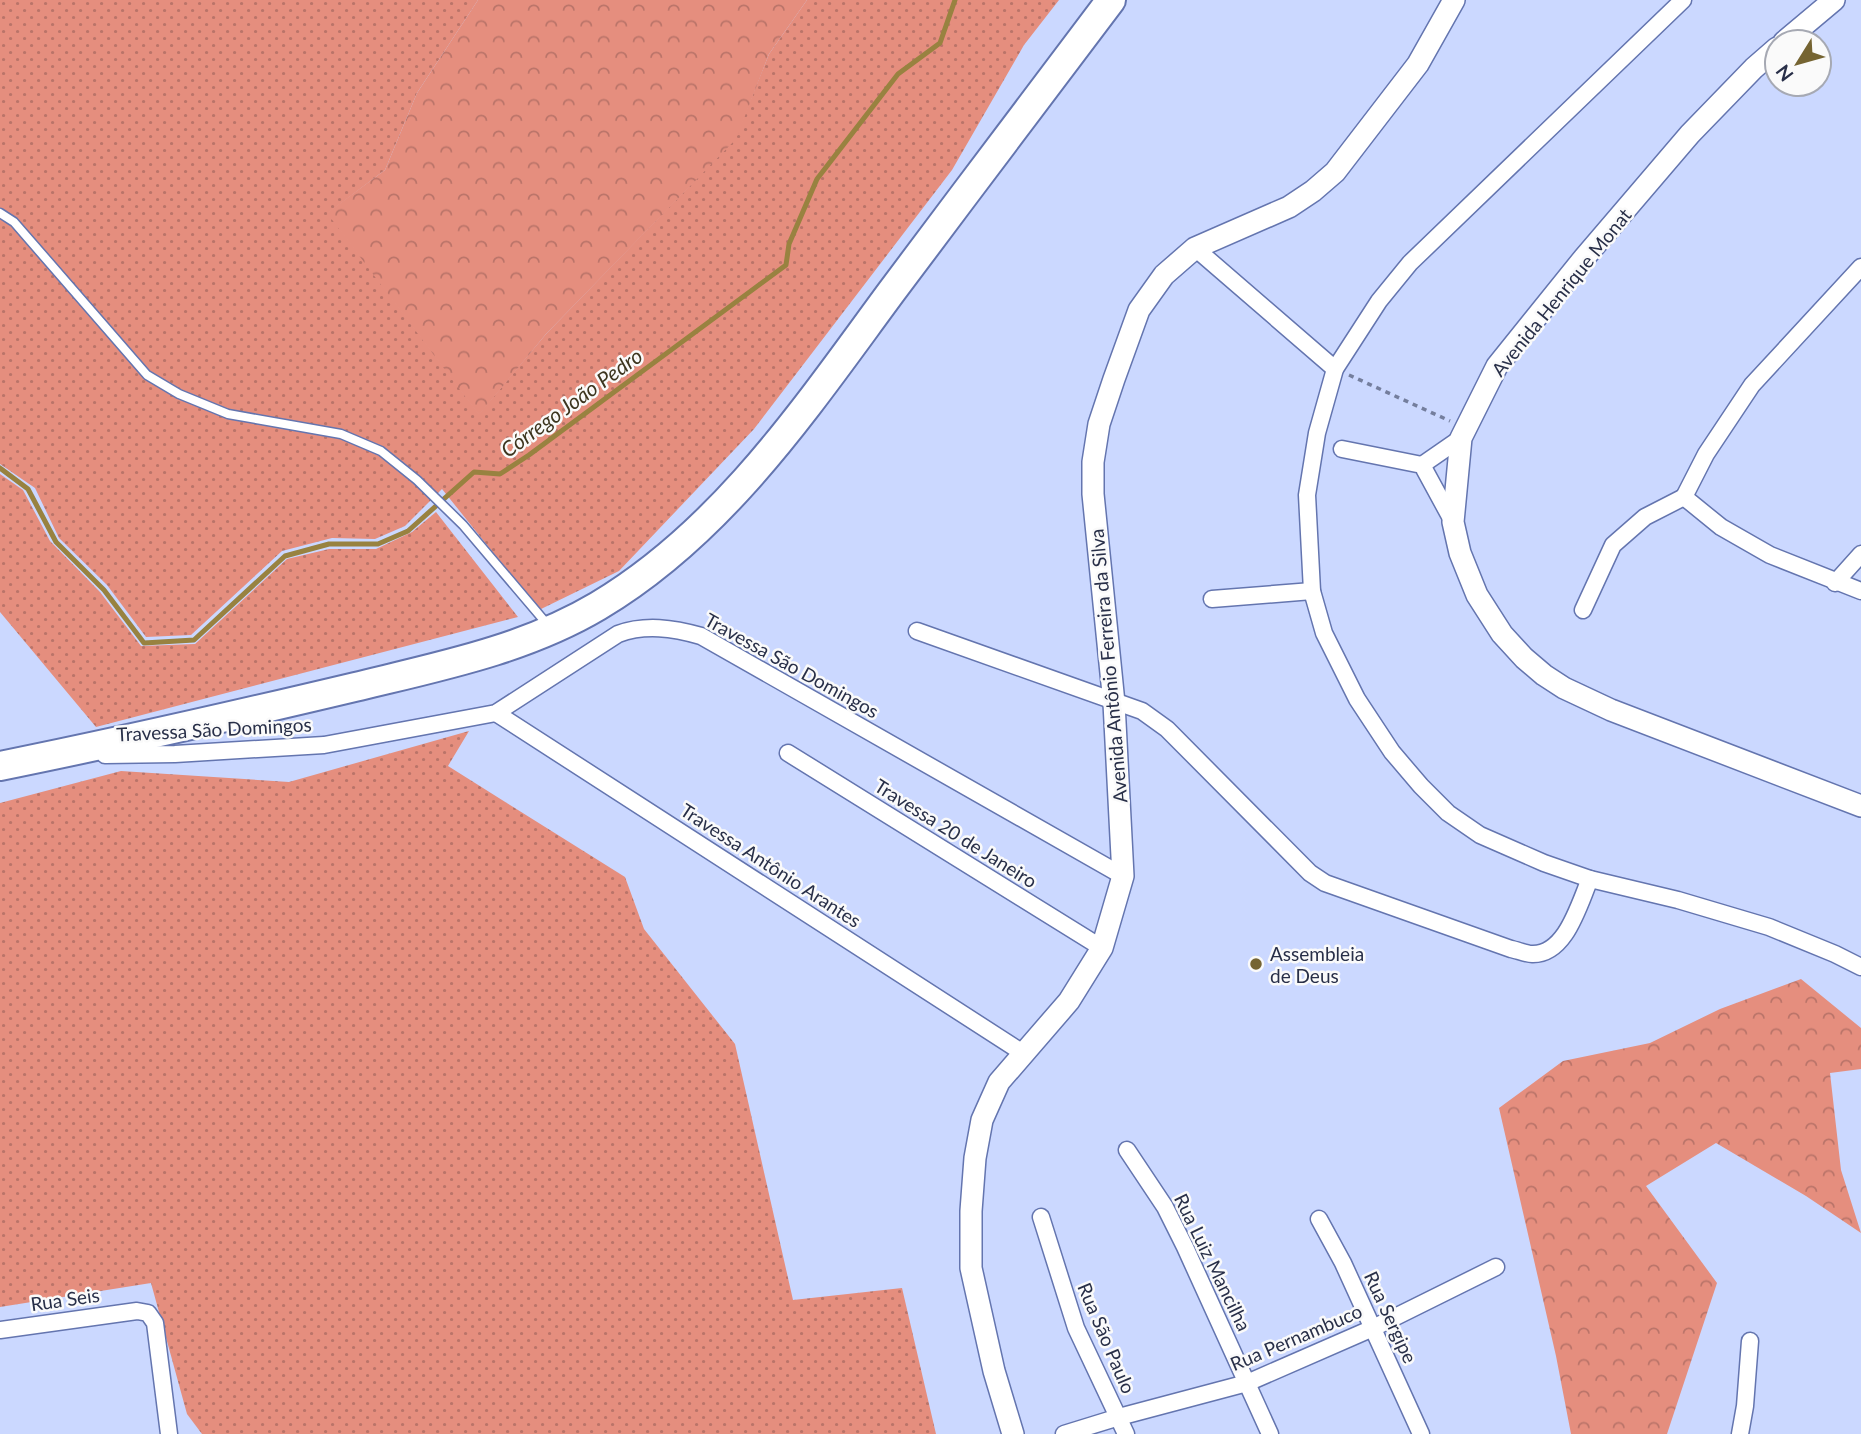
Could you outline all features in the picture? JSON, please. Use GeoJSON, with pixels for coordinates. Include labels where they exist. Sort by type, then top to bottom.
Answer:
{"type":"FeatureCollection","features":[{"type":"Feature","properties":{"kind":"highway"},"geometry":{"type":"LineString","coordinates":[[0,766],[311,697],[471,658],[552,629],[596,608],[649,573],[713,516],[797,419],[1111,0]]}},
{"type":"Feature","properties":{"kind":"street","name":"Avenida Antônio Ferreira da Silva"},"geometry":{"type":"LineString","coordinates":[[1013,1434],[994,1371],[971,1268],[975,1157],[982,1120],[999,1082],[1069,1000],[1102,948],[1123,876],[1114,703],[1093,494],[1099,424],[1139,310],[1164,275],[1195,248],[1289,207],[1335,172],[1418,64],[1454,0]]}},
{"type":"Feature","properties":{"kind":"street"},"geometry":{"type":"LineString","coordinates":[[1683,0],[1410,263],[1379,301],[1335,369],[1317,433],[1307,495],[1312,591],[1324,633],[1357,699],[1392,752],[1448,813],[1480,835],[1544,863],[1590,879],[1678,900],[1769,927],[1861,967]]}},
{"type":"Feature","properties":{"kind":"street"},"geometry":{"type":"LineString","coordinates":[[1801,28],[1834,0]]}},
{"type":"Feature","properties":{"kind":"street","name":"Avenida Henrique Monat"},"geometry":{"type":"LineString","coordinates":[[1763,60],[1690,134],[1584,258],[1497,366],[1463,433],[1453,522],[1460,553],[1477,595],[1502,634],[1544,675],[1564,688],[1611,710],[1861,806]]}},
{"type":"Feature","properties":{"kind":"street"},"geometry":{"type":"LineString","coordinates":[[1195,248],[1335,369]]}},
{"type":"Feature","properties":{"kind":"street"},"geometry":{"type":"LineString","coordinates":[[1583,610],[1613,545],[1645,517],[1684,497],[1712,444],[1752,385],[1861,267]]}},
{"type":"Feature","properties":{"kind":"street"},"geometry":{"type":"LineString","coordinates":[[1342,449],[1422,465],[1463,433]]}},
{"type":"Feature","properties":{"kind":"street"},"geometry":{"type":"LineString","coordinates":[[1422,465],[1453,522]]}},
{"type":"Feature","properties":{"kind":"street"},"geometry":{"type":"LineString","coordinates":[[1684,497],[1721,527],[1770,555],[1835,583],[1861,591]]}},
{"type":"Feature","properties":{"kind":"street"},"geometry":{"type":"LineString","coordinates":[[1835,583],[1861,554]]}},
{"type":"Feature","properties":{"kind":"street"},"geometry":{"type":"LineString","coordinates":[[1212,599],[1312,591]]}},
{"type":"Feature","properties":{"kind":"street","name":"Travessa São Domingos"},"geometry":{"type":"LineString","coordinates":[[54,755],[174,754],[324,745],[496,713],[618,634],[633,628],[676,629],[701,636],[1123,876]]}},
{"type":"Feature","properties":{"kind":"street"},"geometry":{"type":"LineString","coordinates":[[917,631],[1142,712],[1167,729],[1310,873],[1325,883],[1533,954],[1551,949],[1564,936],[1590,879]]}},
{"type":"Feature","properties":{"kind":"street","name":"Travessa Antônio Arantes"},"geometry":{"type":"LineString","coordinates":[[496,713],[1023,1053]]}},
{"type":"Feature","properties":{"kind":"street","name":"Travessa 20 de Janeiro"},"geometry":{"type":"LineString","coordinates":[[788,753],[1102,948]]}},
{"type":"Feature","properties":{"kind":"street","name":"Rua Luiz Mancilha"},"geometry":{"type":"LineString","coordinates":[[1127,1150],[1165,1207],[1270,1434]]}},
{"type":"Feature","properties":{"kind":"street","name":"Rua São Paulo"},"geometry":{"type":"LineString","coordinates":[[1041,1217],[1076,1328],[1126,1434]]}},
{"type":"Feature","properties":{"kind":"street","name":"Rua Sergipe"},"geometry":{"type":"LineString","coordinates":[[1319,1219],[1343,1263],[1421,1434]]}},
{"type":"Feature","properties":{"kind":"street","name":"Rua Pernambuco"},"geometry":{"type":"LineString","coordinates":[[1064,1434],[1247,1383],[1373,1328],[1496,1267]]}},
{"type":"Feature","properties":{"kind":"street","name":"Rua Seis"},"geometry":{"type":"LineString","coordinates":[[0,1330],[137,1311],[148,1313],[155,1323],[169,1434]]}},
{"type":"Feature","properties":{"kind":"street"},"geometry":{"type":"LineString","coordinates":[[1740,1434],[1750,1341]]}},
{"type":"Feature","properties":{"kind":"lane"},"geometry":{"type":"LineString","coordinates":[[0,213],[14,222],[147,375],[179,394],[228,414],[341,434],[381,451],[418,480],[463,525],[552,629]]}},
{"type":"Feature","properties":{"kind":"path"},"geometry":{"type":"LineString","coordinates":[[1335,369],[1463,433]]}},
{"type":"Feature","properties":{"kind":"green space"},"geometry":{"type":"Polygon","coordinates":[[[0,0],[478,0],[417,93],[385,170],[328,213],[479,414],[546,334],[735,139],[769,54],[807,0],[1059,0],[1024,45],[952,170],[754,429],[619,571],[539,610],[442,489],[405,526],[375,539],[332,538],[282,551],[191,635],[146,637],[107,585],[59,538],[35,488],[0,464],[0,0]]]}},
{"type":"Feature","properties":{"kind":"green space"},"geometry":{"type":"Polygon","coordinates":[[[478,0],[807,0],[769,54],[736,139],[546,334],[479,415],[327,213],[385,170],[417,93],[478,0]]]}},
{"type":"Feature","properties":{"kind":"green space"},"geometry":{"type":"Polygon","coordinates":[[[0,474],[23,490],[50,541],[100,592],[141,646],[195,644],[287,559],[329,549],[376,549],[412,532],[436,512],[518,617],[96,727],[0,612],[0,474]]]}},
{"type":"Feature","properties":{"kind":"green space"},"geometry":{"type":"Polygon","coordinates":[[[469,731],[448,766],[625,877],[644,929],[735,1044],[793,1300],[902,1288],[936,1434],[202,1434],[187,1414],[151,1283],[0,1307],[0,803],[121,771],[289,782],[469,731]]]}},
{"type":"Feature","properties":{"kind":"green space"},"geometry":{"type":"Polygon","coordinates":[[[1801,979],[1861,1028],[1861,1069],[1830,1073],[1841,1170],[1861,1233],[1806,1196],[1716,1143],[1646,1186],[1717,1283],[1667,1434],[1571,1434],[1556,1356],[1499,1108],[1563,1061],[1650,1043],[1720,1009],[1801,979]]]}},
{"type":"Feature","properties":{"kind":"waterway","name":"Córrego João Pedro"},"geometry":{"type":"LineString","coordinates":[[0,468],[28,489],[56,542],[104,590],[144,643],[194,640],[285,556],[329,544],[378,544],[408,531],[474,472],[500,474],[786,265],[789,244],[817,179],[898,74],[940,43],[955,0]]}},
{"type":"Feature","properties":{"kind":"place","name":"Assembleia de Deus"},"geometry":{"type":"Point","coordinates":[1256,964]}}]}
